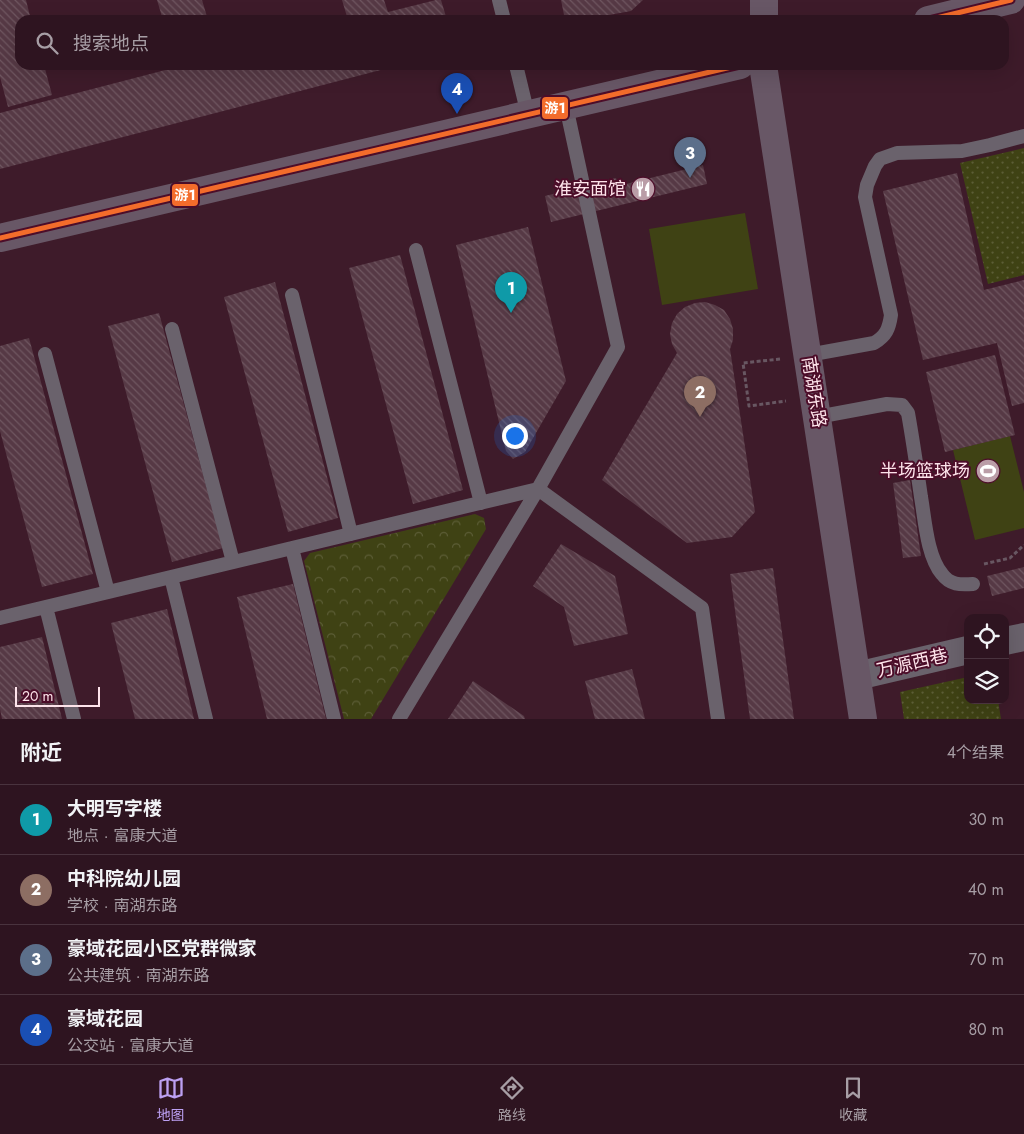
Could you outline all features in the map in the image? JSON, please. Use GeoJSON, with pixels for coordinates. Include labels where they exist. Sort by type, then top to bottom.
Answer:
{"type":"FeatureCollection","features":[{"type":"Feature","properties":{"kind":"street"},"geometry":{"type":"LineString","coordinates":[[764,0],[764,15]]}},
{"type":"Feature","properties":{"kind":"street"},"geometry":{"type":"LineString","coordinates":[[949,15],[1011,0]]}},
{"type":"Feature","properties":{"kind":"street"},"geometry":{"type":"LineString","coordinates":[[0,238],[719,70]]}},
{"type":"Feature","properties":{"kind":"street","name":"南湖东路"},"geometry":{"type":"LineString","coordinates":[[765,70],[863,719]]}},
{"type":"Feature","properties":{"kind":"street"},"geometry":{"type":"LineString","coordinates":[[1009,640],[1024,637]]}},
{"type":"Feature","properties":{"kind":"street","name":"万源西巷"},"geometry":{"type":"LineString","coordinates":[[857,676],[964,651]]}},
{"type":"Feature","properties":{"kind":"lane"},"geometry":{"type":"LineString","coordinates":[[500,0],[503,15]]}},
{"type":"Feature","properties":{"kind":"lane"},"geometry":{"type":"LineString","coordinates":[[517,70],[528,115]]}},
{"type":"Feature","properties":{"kind":"lane"},"geometry":{"type":"LineString","coordinates":[[399,719],[538,490],[618,347],[566,106]]}},
{"type":"Feature","properties":{"kind":"lane"},"geometry":{"type":"LineString","coordinates":[[808,355],[874,343],[883,338],[889,329],[892,316],[865,197],[870,175],[880,159],[897,153],[962,151],[1024,136]]}},
{"type":"Feature","properties":{"kind":"lane"},"geometry":{"type":"LineString","coordinates":[[416,250],[482,503]]}},
{"type":"Feature","properties":{"kind":"lane"},"geometry":{"type":"LineString","coordinates":[[292,295],[350,534]]}},
{"type":"Feature","properties":{"kind":"lane"},"geometry":{"type":"LineString","coordinates":[[172,329],[233,562]]}},
{"type":"Feature","properties":{"kind":"lane"},"geometry":{"type":"LineString","coordinates":[[45,354],[108,592]]}},
{"type":"Feature","properties":{"kind":"lane"},"geometry":{"type":"LineString","coordinates":[[816,407],[902,405],[908,413],[929,544],[937,567],[950,582],[958,585],[973,584]]}},
{"type":"Feature","properties":{"kind":"lane"},"geometry":{"type":"LineString","coordinates":[[0,618],[538,490],[702,608],[718,719]]}},
{"type":"Feature","properties":{"kind":"lane"},"geometry":{"type":"LineString","coordinates":[[292,548],[334,719]]}},
{"type":"Feature","properties":{"kind":"lane"},"geometry":{"type":"LineString","coordinates":[[171,577],[206,719]]}},
{"type":"Feature","properties":{"kind":"lane"},"geometry":{"type":"LineString","coordinates":[[46,607],[74,719]]}},
{"type":"Feature","properties":{"kind":"path"},"geometry":{"type":"LineString","coordinates":[[808,355],[743,363],[747,397],[749,406],[816,407]]}},
{"type":"Feature","properties":{"kind":"path"},"geometry":{"type":"LineString","coordinates":[[979,564],[987,565],[1010,558],[1024,545]]}},
{"type":"Feature","properties":{"kind":"green space"},"geometry":{"type":"Polygon","coordinates":[[[1024,148],[1024,275],[988,284],[960,163],[1024,148]]]}},
{"type":"Feature","properties":{"kind":"green space"},"geometry":{"type":"Polygon","coordinates":[[[745,213],[758,289],[662,305],[649,229],[745,213]]]}},
{"type":"Feature","properties":{"kind":"green space","name":"半场篮球场"},"geometry":{"type":"Polygon","coordinates":[[[1010,436],[1024,492],[1024,528],[975,540],[953,450],[1010,436]]]}},
{"type":"Feature","properties":{"kind":"green space"},"geometry":{"type":"Polygon","coordinates":[[[475,514],[484,518],[486,529],[371,719],[344,719],[304,561],[310,553],[475,514]]]}},
{"type":"Feature","properties":{"kind":"green space"},"geometry":{"type":"Polygon","coordinates":[[[964,678],[964,704],[999,704],[1001,719],[904,719],[900,692],[964,678]]]}},
{"type":"Feature","properties":{"kind":"building"},"geometry":{"type":"Polygon","coordinates":[[[0,0],[26,0],[30,15],[15,15],[15,70],[45,70],[52,95],[8,107],[0,77],[0,0]]]}},
{"type":"Feature","properties":{"kind":"building"},"geometry":{"type":"Polygon","coordinates":[[[157,0],[202,0],[206,15],[162,15],[157,0]]]}},
{"type":"Feature","properties":{"kind":"building"},"geometry":{"type":"Polygon","coordinates":[[[342,0],[384,0],[388,12],[441,0],[446,15],[346,15],[342,0]]]}},
{"type":"Feature","properties":{"kind":"building"},"geometry":{"type":"Polygon","coordinates":[[[561,0],[643,0],[631,11],[609,15],[564,15],[561,0]]]}},
{"type":"Feature","properties":{"kind":"building"},"geometry":{"type":"Polygon","coordinates":[[[165,70],[381,70],[0,169],[0,113],[165,70]]]}},
{"type":"Feature","properties":{"kind":"building"},"geometry":{"type":"Polygon","coordinates":[[[703,165],[707,184],[551,222],[545,196],[616,178],[618,186],[703,165]]]}},
{"type":"Feature","properties":{"kind":"building"},"geometry":{"type":"Polygon","coordinates":[[[957,173],[984,290],[1024,280],[1024,403],[1012,406],[997,343],[923,360],[883,191],[957,173]]]}},
{"type":"Feature","properties":{"kind":"building"},"geometry":{"type":"Polygon","coordinates":[[[528,227],[566,381],[525,452],[513,459],[506,451],[456,245],[528,227]]]}},
{"type":"Feature","properties":{"kind":"building"},"geometry":{"type":"Polygon","coordinates":[[[400,255],[463,490],[413,504],[349,268],[400,255]]]}},
{"type":"Feature","properties":{"kind":"building"},"geometry":{"type":"Polygon","coordinates":[[[275,282],[338,518],[288,532],[224,297],[275,282]]]}},
{"type":"Feature","properties":{"kind":"building"},"geometry":{"type":"Polygon","coordinates":[[[705,302],[724,310],[730,319],[733,329],[733,340],[730,349],[755,512],[732,537],[687,543],[602,480],[677,353],[672,344],[670,334],[672,323],[677,314],[685,307],[705,302]]]}},
{"type":"Feature","properties":{"kind":"building"},"geometry":{"type":"Polygon","coordinates":[[[159,313],[223,548],[172,562],[108,326],[159,313]]]}},
{"type":"Feature","properties":{"kind":"building"},"geometry":{"type":"Polygon","coordinates":[[[29,338],[93,574],[42,587],[0,431],[0,346],[29,338]]]}},
{"type":"Feature","properties":{"kind":"building"},"geometry":{"type":"Polygon","coordinates":[[[995,355],[1015,435],[945,452],[926,372],[995,355]]]}},
{"type":"Feature","properties":{"kind":"building"},"geometry":{"type":"Polygon","coordinates":[[[910,480],[921,556],[903,558],[893,483],[910,480]]]}},
{"type":"Feature","properties":{"kind":"building"},"geometry":{"type":"Polygon","coordinates":[[[561,544],[615,576],[628,634],[574,646],[564,607],[533,586],[561,544]]]}},
{"type":"Feature","properties":{"kind":"building"},"geometry":{"type":"Polygon","coordinates":[[[1024,567],[1024,588],[992,596],[987,576],[1024,567]]]}},
{"type":"Feature","properties":{"kind":"building"},"geometry":{"type":"Polygon","coordinates":[[[773,568],[794,719],[750,719],[730,574],[773,568]]]}},
{"type":"Feature","properties":{"kind":"building"},"geometry":{"type":"Polygon","coordinates":[[[293,584],[326,719],[267,719],[237,597],[293,584]]]}},
{"type":"Feature","properties":{"kind":"building"},"geometry":{"type":"Polygon","coordinates":[[[167,609],[194,719],[135,719],[111,623],[167,609]]]}},
{"type":"Feature","properties":{"kind":"building"},"geometry":{"type":"Polygon","coordinates":[[[42,637],[62,719],[2,719],[0,709],[0,647],[42,637]]]}},
{"type":"Feature","properties":{"kind":"building"},"geometry":{"type":"Polygon","coordinates":[[[632,669],[645,719],[595,719],[585,681],[632,669]]]}},
{"type":"Feature","properties":{"kind":"building"},"geometry":{"type":"Polygon","coordinates":[[[473,681],[524,716],[525,719],[448,719],[473,681]]]}},
{"type":"Feature","properties":{"kind":"transit line","name":"游1"},"geometry":{"type":"LineString","coordinates":[[949,15],[1011,0]]}},
{"type":"Feature","properties":{"kind":"transit line","name":"游1"},"geometry":{"type":"LineString","coordinates":[[0,238],[719,70]]}},
{"type":"Feature","properties":{"kind":"place","name":"豪域花园"},"geometry":{"type":"Point","coordinates":[457,114]}},
{"type":"Feature","properties":{"kind":"place","name":"豪域花园小区党群微家"},"geometry":{"type":"Point","coordinates":[690,178]}},
{"type":"Feature","properties":{"kind":"place","name":"淮安面馆"},"geometry":{"type":"Point","coordinates":[643,189]}},
{"type":"Feature","properties":{"kind":"place","name":"大明写字楼"},"geometry":{"type":"Point","coordinates":[511,313]}},
{"type":"Feature","properties":{"kind":"place","name":"中科院幼儿园"},"geometry":{"type":"Point","coordinates":[700,417]}},
{"type":"Feature","properties":{"kind":"place","name":"半场篮球场"},"geometry":{"type":"Point","coordinates":[988,471]}}]}
